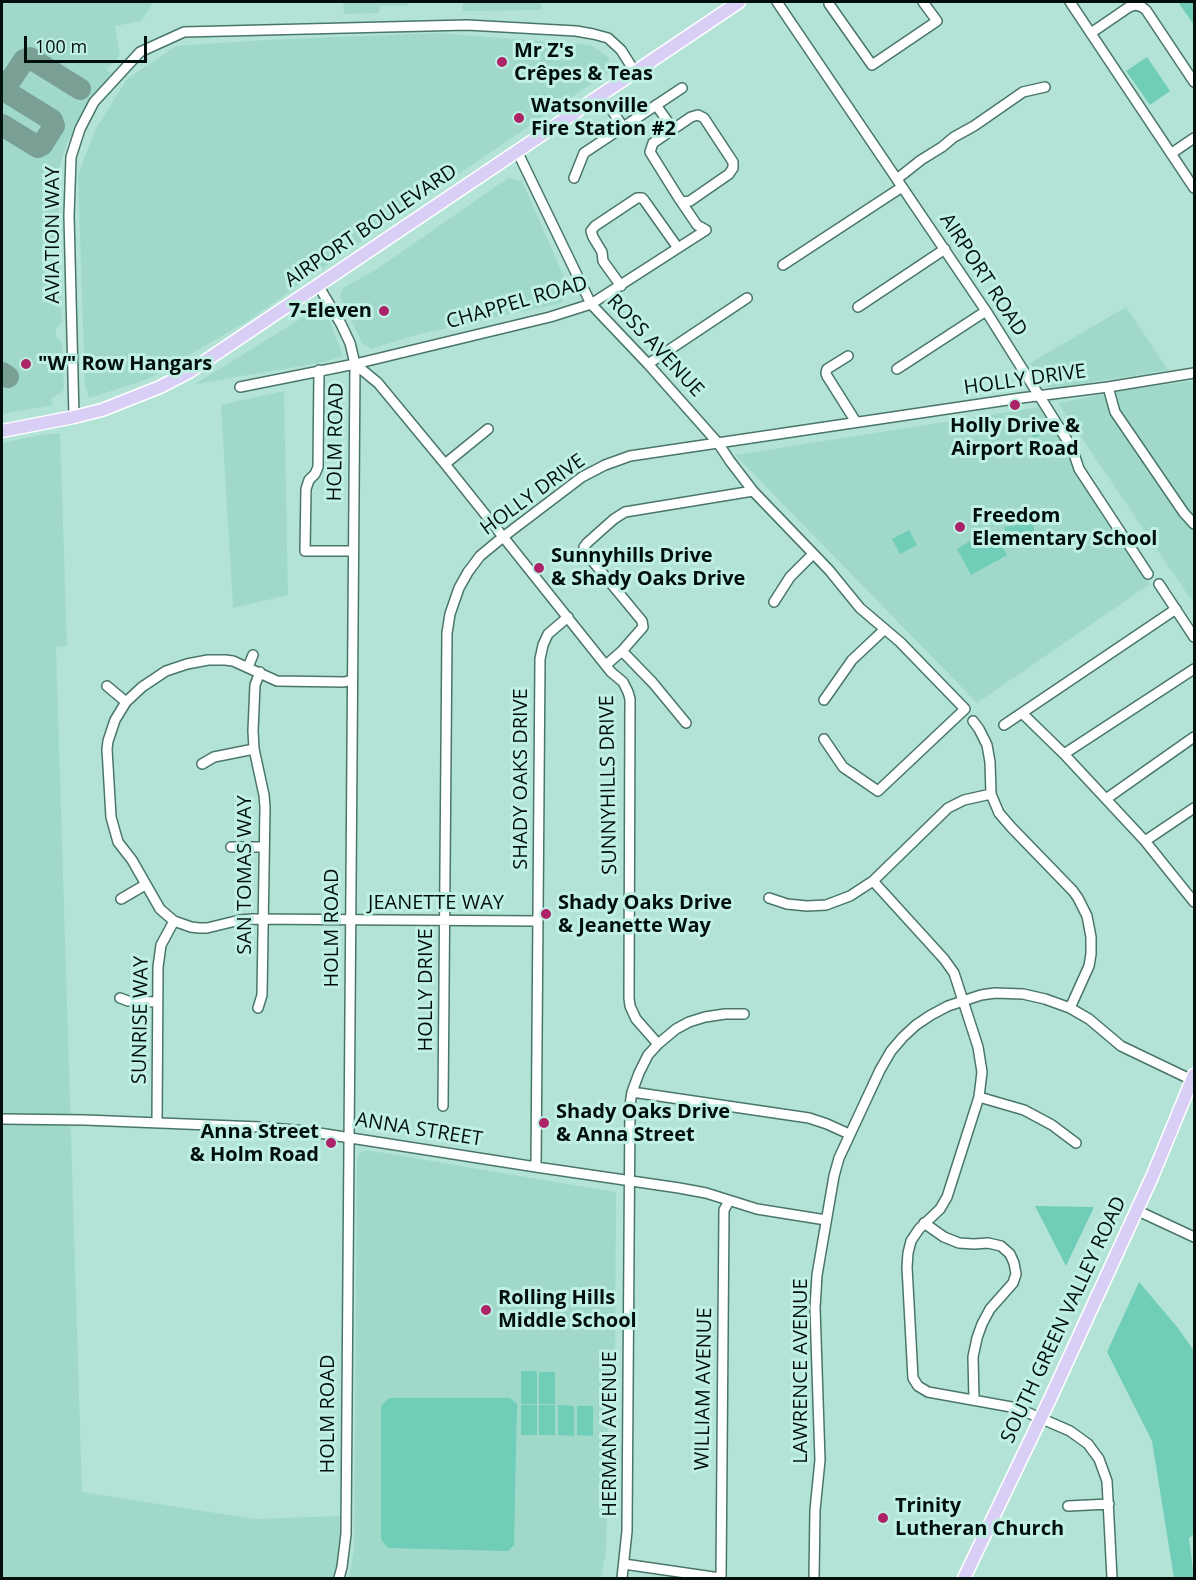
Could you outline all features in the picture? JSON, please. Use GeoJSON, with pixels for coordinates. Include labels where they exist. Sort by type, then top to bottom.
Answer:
{"type":"FeatureCollection","features":[{"type":"Feature","properties":{"kind":"main road","name":"AIRPORT BOULEVARD"},"geometry":{"type":"LineString","coordinates":[[2,431],[102,410],[160,387],[189,372],[739,2]]}},
{"type":"Feature","properties":{"kind":"main road","name":"SOUTH GREEN VALLEY ROAD"},"geometry":{"type":"LineString","coordinates":[[964,1578],[1152,1177],[1193,1077]]}},
{"type":"Feature","properties":{"kind":"street","name":"AIRPORT ROAD"},"geometry":{"type":"LineString","coordinates":[[777,2],[986,311],[1072,448],[1079,469],[1148,574]]}},
{"type":"Feature","properties":{"kind":"street"},"geometry":{"type":"LineString","coordinates":[[829,2],[872,65],[937,21],[923,2]]}},
{"type":"Feature","properties":{"kind":"street"},"geometry":{"type":"LineString","coordinates":[[1070,2],[1194,188]]}},
{"type":"Feature","properties":{"kind":"street"},"geometry":{"type":"LineString","coordinates":[[1092,33],[1129,7],[1136,5],[1142,7],[1194,82]]}},
{"type":"Feature","properties":{"kind":"street","name":"AVIATION WAY"},"geometry":{"type":"LineString","coordinates":[[74,417],[69,216],[71,157],[80,129],[94,102],[140,52],[184,32],[467,25],[576,31],[608,38],[621,50],[634,72]]}},
{"type":"Feature","properties":{"kind":"street"},"geometry":{"type":"LineString","coordinates":[[783,265],[899,183],[921,160],[954,137],[1023,92],[1045,87]]}},
{"type":"Feature","properties":{"kind":"street"},"geometry":{"type":"LineString","coordinates":[[574,178],[584,153],[682,88]]}},
{"type":"Feature","properties":{"kind":"street"},"geometry":{"type":"LineString","coordinates":[[601,94],[623,127]]}},
{"type":"Feature","properties":{"kind":"street"},"geometry":{"type":"LineString","coordinates":[[656,105],[673,129]]}},
{"type":"Feature","properties":{"kind":"street"},"geometry":{"type":"LineString","coordinates":[[694,115],[702,116],[727,153],[733,165],[732,171],[690,201],[680,200],[650,152],[653,143],[673,129],[694,115]]}},
{"type":"Feature","properties":{"kind":"street"},"geometry":{"type":"LineString","coordinates":[[1172,153],[1194,138]]}},
{"type":"Feature","properties":{"kind":"street","name":"ROSS AVENUE"},"geometry":{"type":"LineString","coordinates":[[517,151],[591,304],[718,443],[753,491]]}},
{"type":"Feature","properties":{"kind":"street"},"geometry":{"type":"LineString","coordinates":[[621,286],[603,261],[601,248],[591,234],[592,229],[603,220],[637,198],[642,198],[678,248]]}},
{"type":"Feature","properties":{"kind":"street","name":"CHAPPEL ROAD"},"geometry":{"type":"LineString","coordinates":[[240,387],[355,364],[550,317],[591,304],[706,230],[697,225],[680,200]]}},
{"type":"Feature","properties":{"kind":"street"},"geometry":{"type":"LineString","coordinates":[[858,307],[945,249]]}},
{"type":"Feature","properties":{"kind":"street","name":"HOLM ROAD"},"geometry":{"type":"LineString","coordinates":[[318,285],[350,343],[355,364],[346,1534],[339,1578]]}},
{"type":"Feature","properties":{"kind":"street"},"geometry":{"type":"LineString","coordinates":[[648,364],[747,298]]}},
{"type":"Feature","properties":{"kind":"street"},"geometry":{"type":"LineString","coordinates":[[897,369],[986,311]]}},
{"type":"Feature","properties":{"kind":"street"},"geometry":{"type":"LineString","coordinates":[[848,356],[827,369],[826,373],[856,422]]}},
{"type":"Feature","properties":{"kind":"street","name":"SUNNYHILLS DRIVE"},"geometry":{"type":"LineString","coordinates":[[355,364],[378,383],[611,672],[623,682],[630,695],[629,998],[636,1019],[658,1044]]}},
{"type":"Feature","properties":{"kind":"street"},"geometry":{"type":"LineString","coordinates":[[319,370],[318,467],[306,489],[306,551],[353,551]]}},
{"type":"Feature","properties":{"kind":"street","name":"HOLLY DRIVE"},"geometry":{"type":"LineString","coordinates":[[443,1106],[446,644],[448,623],[455,597],[468,572],[480,556],[582,477],[630,456],[1194,373]]}},
{"type":"Feature","properties":{"kind":"street"},"geometry":{"type":"LineString","coordinates":[[1108,387],[1115,412],[1184,513],[1194,524]]}},
{"type":"Feature","properties":{"kind":"street"},"geometry":{"type":"LineString","coordinates":[[445,464],[488,429]]}},
{"type":"Feature","properties":{"kind":"street"},"geometry":{"type":"LineString","coordinates":[[606,665],[643,627],[642,621],[585,552],[585,545],[625,512],[753,491],[834,576],[860,608],[900,642],[965,709],[878,791],[843,767],[824,739]]}},
{"type":"Feature","properties":{"kind":"street"},"geometry":{"type":"LineString","coordinates":[[774,602],[790,577],[813,554]]}},
{"type":"Feature","properties":{"kind":"street"},"geometry":{"type":"LineString","coordinates":[[1159,584],[1194,637]]}},
{"type":"Feature","properties":{"kind":"street"},"geometry":{"type":"LineString","coordinates":[[1005,724],[1176,609]]}},
{"type":"Feature","properties":{"kind":"street","name":"SHADY OAKS DRIVE"},"geometry":{"type":"LineString","coordinates":[[536,1167],[540,659],[548,634],[568,617]]}},
{"type":"Feature","properties":{"kind":"street"},"geometry":{"type":"LineString","coordinates":[[824,700],[852,660],[885,629]]}},
{"type":"Feature","properties":{"kind":"street"},"geometry":{"type":"LineString","coordinates":[[622,651],[653,683],[686,723]]}},
{"type":"Feature","properties":{"kind":"street"},"geometry":{"type":"LineString","coordinates":[[248,667],[253,655]]}},
{"type":"Feature","properties":{"kind":"street"},"geometry":{"type":"LineString","coordinates":[[174,921],[160,909],[132,860],[118,842],[111,817],[108,741],[115,720],[126,702],[158,675],[187,664],[217,659],[232,661],[277,681],[352,680]]}},
{"type":"Feature","properties":{"kind":"street"},"geometry":{"type":"LineString","coordinates":[[1064,754],[1194,669]]}},
{"type":"Feature","properties":{"kind":"street","name":"SAN TOMAS WAY"},"geometry":{"type":"LineString","coordinates":[[258,1008],[262,995],[264,795],[254,749],[253,731],[255,685],[260,672]]}},
{"type":"Feature","properties":{"kind":"street"},"geometry":{"type":"LineString","coordinates":[[107,686],[126,702]]}},
{"type":"Feature","properties":{"kind":"street"},"geometry":{"type":"LineString","coordinates":[[1022,712],[1145,841],[1194,902]]}},
{"type":"Feature","properties":{"kind":"street"},"geometry":{"type":"LineString","coordinates":[[974,721],[987,745],[991,794],[999,813],[1073,891],[1087,916],[1091,937],[1089,966],[1070,1008]]}},
{"type":"Feature","properties":{"kind":"street"},"geometry":{"type":"LineString","coordinates":[[1106,799],[1194,737]]}},
{"type":"Feature","properties":{"kind":"street"},"geometry":{"type":"LineString","coordinates":[[202,764],[214,757],[254,749]]}},
{"type":"Feature","properties":{"kind":"street"},"geometry":{"type":"LineString","coordinates":[[769,898],[797,906],[826,905],[850,897],[873,881],[948,808],[964,800],[991,794]]}},
{"type":"Feature","properties":{"kind":"street"},"geometry":{"type":"LineString","coordinates":[[1145,841],[1194,809]]}},
{"type":"Feature","properties":{"kind":"street"},"geometry":{"type":"LineString","coordinates":[[231,847],[264,847]]}},
{"type":"Feature","properties":{"kind":"street"},"geometry":{"type":"LineString","coordinates":[[873,881],[950,966],[978,1047],[982,1072],[979,1097],[947,1197],[940,1209],[924,1223],[911,1241],[907,1259],[913,1378],[918,1386],[928,1392],[1017,1408],[1041,1417],[1070,1431],[1092,1448],[1106,1476],[1112,1578]]}},
{"type":"Feature","properties":{"kind":"street"},"geometry":{"type":"LineString","coordinates":[[121,899],[145,885]]}},
{"type":"Feature","properties":{"kind":"street","name":"JEANETTE WAY"},"geometry":{"type":"LineString","coordinates":[[174,921],[191,927],[207,928],[240,920],[264,919],[538,921]]}},
{"type":"Feature","properties":{"kind":"street","name":"SUNRISE WAY"},"geometry":{"type":"LineString","coordinates":[[157,1123],[158,967],[164,938],[174,921]]}},
{"type":"Feature","properties":{"kind":"street","name":"LAWRENCE AVENUE"},"geometry":{"type":"LineString","coordinates":[[814,1578],[815,1510],[820,1460],[815,1308],[817,1275],[836,1165],[880,1070],[896,1045],[910,1030],[948,1006],[996,993],[1023,994],[1070,1008],[1089,1019],[1121,1046],[1193,1077]]}},
{"type":"Feature","properties":{"kind":"street"},"geometry":{"type":"LineString","coordinates":[[120,998],[128,1001],[157,1002]]}},
{"type":"Feature","properties":{"kind":"street","name":"HERMAN AVENUE"},"geometry":{"type":"LineString","coordinates":[[622,1578],[627,1531],[628,1272],[632,1092],[648,1055],[676,1029],[696,1019],[714,1015],[744,1014]]}},
{"type":"Feature","properties":{"kind":"street"},"geometry":{"type":"LineString","coordinates":[[632,1092],[809,1118],[849,1134]]}},
{"type":"Feature","properties":{"kind":"street"},"geometry":{"type":"LineString","coordinates":[[979,1097],[1024,1110],[1052,1125],[1076,1143]]}},
{"type":"Feature","properties":{"kind":"street","name":"ANNA STREET"},"geometry":{"type":"LineString","coordinates":[[2,1119],[277,1128],[692,1190],[757,1209],[826,1220]]}},
{"type":"Feature","properties":{"kind":"street","name":"WILLIAM AVENUE"},"geometry":{"type":"LineString","coordinates":[[720,1578],[724,1210],[729,1201]]}},
{"type":"Feature","properties":{"kind":"street"},"geometry":{"type":"LineString","coordinates":[[1136,1210],[1194,1237]]}},
{"type":"Feature","properties":{"kind":"street"},"geometry":{"type":"LineString","coordinates":[[924,1223],[944,1237],[959,1243],[988,1243],[1001,1246],[1010,1254],[1014,1263],[1016,1274],[1013,1283],[990,1309],[976,1338],[973,1365],[974,1399]]}},
{"type":"Feature","properties":{"kind":"street"},"geometry":{"type":"LineString","coordinates":[[1068,1506],[1109,1504]]}},
{"type":"Feature","properties":{"kind":"street"},"geometry":{"type":"LineString","coordinates":[[624,1564],[720,1578]]}},
{"type":"Feature","properties":{"kind":"shaded area"},"geometry":{"type":"Polygon","coordinates":[[[2,2],[154,2],[141,21],[115,26],[120,55],[106,70],[111,73],[67,143],[60,165],[59,236],[49,244],[43,254],[55,262],[60,269],[62,322],[56,328],[56,337],[62,342],[63,391],[51,399],[53,405],[2,414],[2,2]]]}},
{"type":"Feature","properties":{"kind":"shaded area"},"geometry":{"type":"Polygon","coordinates":[[[343,2],[408,2],[408,6],[380,6],[379,13],[344,14],[343,2]]]}},
{"type":"Feature","properties":{"kind":"shaded area"},"geometry":{"type":"Polygon","coordinates":[[[463,2],[541,2],[541,10],[463,11],[463,2]]]}},
{"type":"Feature","properties":{"kind":"shaded area"},"geometry":{"type":"Polygon","coordinates":[[[1178,2],[1194,2],[1194,25],[1178,2]]]}},
{"type":"Feature","properties":{"kind":"shaded area"},"geometry":{"type":"Polygon","coordinates":[[[437,33],[590,45],[609,57],[610,71],[246,322],[148,379],[89,398],[85,387],[78,174],[96,128],[127,79],[176,46],[437,33]]]}},
{"type":"Feature","properties":{"kind":"shaded area"},"geometry":{"type":"Polygon","coordinates":[[[1147,57],[1170,91],[1150,105],[1126,71],[1147,57]]]}},
{"type":"Feature","properties":{"kind":"shaded area"},"geometry":{"type":"Polygon","coordinates":[[[508,178],[522,181],[570,291],[561,303],[416,335],[371,349],[362,343],[340,296],[343,288],[377,269],[508,178]]]}},
{"type":"Feature","properties":{"kind":"shaded area"},"geometry":{"type":"Polygon","coordinates":[[[1126,307],[1168,370],[1055,388],[1048,387],[1030,363],[1126,307]]]}},
{"type":"Feature","properties":{"kind":"shaded area"},"geometry":{"type":"Polygon","coordinates":[[[315,310],[326,310],[343,356],[325,362],[195,384],[315,310]]]}},
{"type":"Feature","properties":{"kind":"shaded area"},"geometry":{"type":"Polygon","coordinates":[[[1194,381],[1194,604],[1058,403],[1130,389],[1194,381]]]}},
{"type":"Feature","properties":{"kind":"shaded area"},"geometry":{"type":"Polygon","coordinates":[[[284,391],[288,595],[233,608],[221,405],[284,391]]]}},
{"type":"Feature","properties":{"kind":"shaded area","name":"Freedom Elementary School"},"geometry":{"type":"Polygon","coordinates":[[[1039,407],[1150,584],[977,703],[735,455],[1039,407]]]}},
{"type":"Feature","properties":{"kind":"shaded area"},"geometry":{"type":"Polygon","coordinates":[[[1037,421],[1044,433],[1033,437],[1028,426],[1037,421]]]}},
{"type":"Feature","properties":{"kind":"shaded area"},"geometry":{"type":"Polygon","coordinates":[[[60,433],[67,646],[56,647],[82,1492],[254,1519],[340,1516],[339,1567],[334,1578],[2,1578],[2,443],[60,433]]]}},
{"type":"Feature","properties":{"kind":"shaded area"},"geometry":{"type":"Polygon","coordinates":[[[1033,523],[1035,536],[1007,541],[1004,527],[1033,523]]]}},
{"type":"Feature","properties":{"kind":"shaded area"},"geometry":{"type":"Polygon","coordinates":[[[909,530],[917,545],[900,554],[892,539],[909,530]]]}},
{"type":"Feature","properties":{"kind":"shaded area"},"geometry":{"type":"Polygon","coordinates":[[[997,537],[1007,555],[971,575],[957,549],[970,541],[975,549],[997,537]]]}},
{"type":"Feature","properties":{"kind":"shaded area","name":"Rolling Hills Middle School"},"geometry":{"type":"Polygon","coordinates":[[[366,1150],[616,1192],[615,1368],[609,1367],[606,1551],[601,1578],[349,1578],[354,1548],[357,1158],[359,1153],[366,1150]]]}},
{"type":"Feature","properties":{"kind":"shaded area"},"geometry":{"type":"Polygon","coordinates":[[[1035,1206],[1094,1207],[1066,1266],[1035,1206]]]}},
{"type":"Feature","properties":{"kind":"shaded area"},"geometry":{"type":"Polygon","coordinates":[[[1139,1282],[1178,1328],[1194,1351],[1194,1534],[1189,1538],[1194,1578],[1174,1578],[1152,1441],[1107,1352],[1139,1282]]]}},
{"type":"Feature","properties":{"kind":"shaded area"},"geometry":{"type":"Polygon","coordinates":[[[521,1371],[537,1371],[537,1404],[521,1404],[521,1371]]]}},
{"type":"Feature","properties":{"kind":"shaded area"},"geometry":{"type":"Polygon","coordinates":[[[539,1372],[555,1372],[555,1404],[539,1404],[539,1372]]]}},
{"type":"Feature","properties":{"kind":"shaded area"},"geometry":{"type":"Polygon","coordinates":[[[389,1398],[510,1398],[517,1404],[514,1545],[508,1551],[388,1548],[381,1539],[381,1406],[389,1398]]]}},
{"type":"Feature","properties":{"kind":"shaded area"},"geometry":{"type":"Polygon","coordinates":[[[521,1405],[537,1405],[537,1435],[521,1435],[521,1405]]]}},
{"type":"Feature","properties":{"kind":"shaded area"},"geometry":{"type":"Polygon","coordinates":[[[539,1405],[555,1405],[555,1435],[539,1435],[539,1405]]]}},
{"type":"Feature","properties":{"kind":"shaded area"},"geometry":{"type":"Polygon","coordinates":[[[558,1405],[574,1406],[574,1436],[558,1435],[558,1405]]]}},
{"type":"Feature","properties":{"kind":"shaded area"},"geometry":{"type":"Polygon","coordinates":[[[577,1406],[593,1406],[593,1436],[577,1435],[577,1406]]]}},
{"type":"Feature","properties":{"kind":"taxiway"},"geometry":{"type":"LineString","coordinates":[[2,87],[12,78],[24,60],[30,58],[80,89]]}},
{"type":"Feature","properties":{"kind":"taxiway"},"geometry":{"type":"LineString","coordinates":[[2,89],[52,120],[54,126],[42,145],[38,147],[2,125]]}},
{"type":"Feature","properties":{"kind":"taxiway"},"geometry":{"type":"LineString","coordinates":[[2,373],[8,377]]}},
{"type":"Feature","properties":{"kind":"place","name":"Mr Z's Crêpes & Teas"},"geometry":{"type":"Point","coordinates":[502,62]}},
{"type":"Feature","properties":{"kind":"place","name":"Watsonville Fire Station #2"},"geometry":{"type":"Point","coordinates":[519,118]}},
{"type":"Feature","properties":{"kind":"place","name":"7-Eleven"},"geometry":{"type":"Point","coordinates":[384,311]}},
{"type":"Feature","properties":{"kind":"place","name":"\"W\" Row Hangars"},"geometry":{"type":"Point","coordinates":[26,364]}},
{"type":"Feature","properties":{"kind":"place","name":"Holly Drive & Airport Road"},"geometry":{"type":"Point","coordinates":[1015,405]}},
{"type":"Feature","properties":{"kind":"place","name":"Freedom Elementary School"},"geometry":{"type":"Point","coordinates":[960,527]}},
{"type":"Feature","properties":{"kind":"place","name":"Sunnyhills Drive & Shady Oaks Drive"},"geometry":{"type":"Point","coordinates":[539,568]}},
{"type":"Feature","properties":{"kind":"place","name":"Shady Oaks Drive & Jeanette Way"},"geometry":{"type":"Point","coordinates":[546,914]}},
{"type":"Feature","properties":{"kind":"place","name":"Shady Oaks Drive & Anna Street"},"geometry":{"type":"Point","coordinates":[544,1123]}},
{"type":"Feature","properties":{"kind":"place","name":"Anna Street & Holm Road"},"geometry":{"type":"Point","coordinates":[331,1143]}},
{"type":"Feature","properties":{"kind":"place","name":"Rolling Hills Middle School"},"geometry":{"type":"Point","coordinates":[486,1310]}},
{"type":"Feature","properties":{"kind":"place","name":"Trinity Lutheran Church"},"geometry":{"type":"Point","coordinates":[883,1518]}}]}
